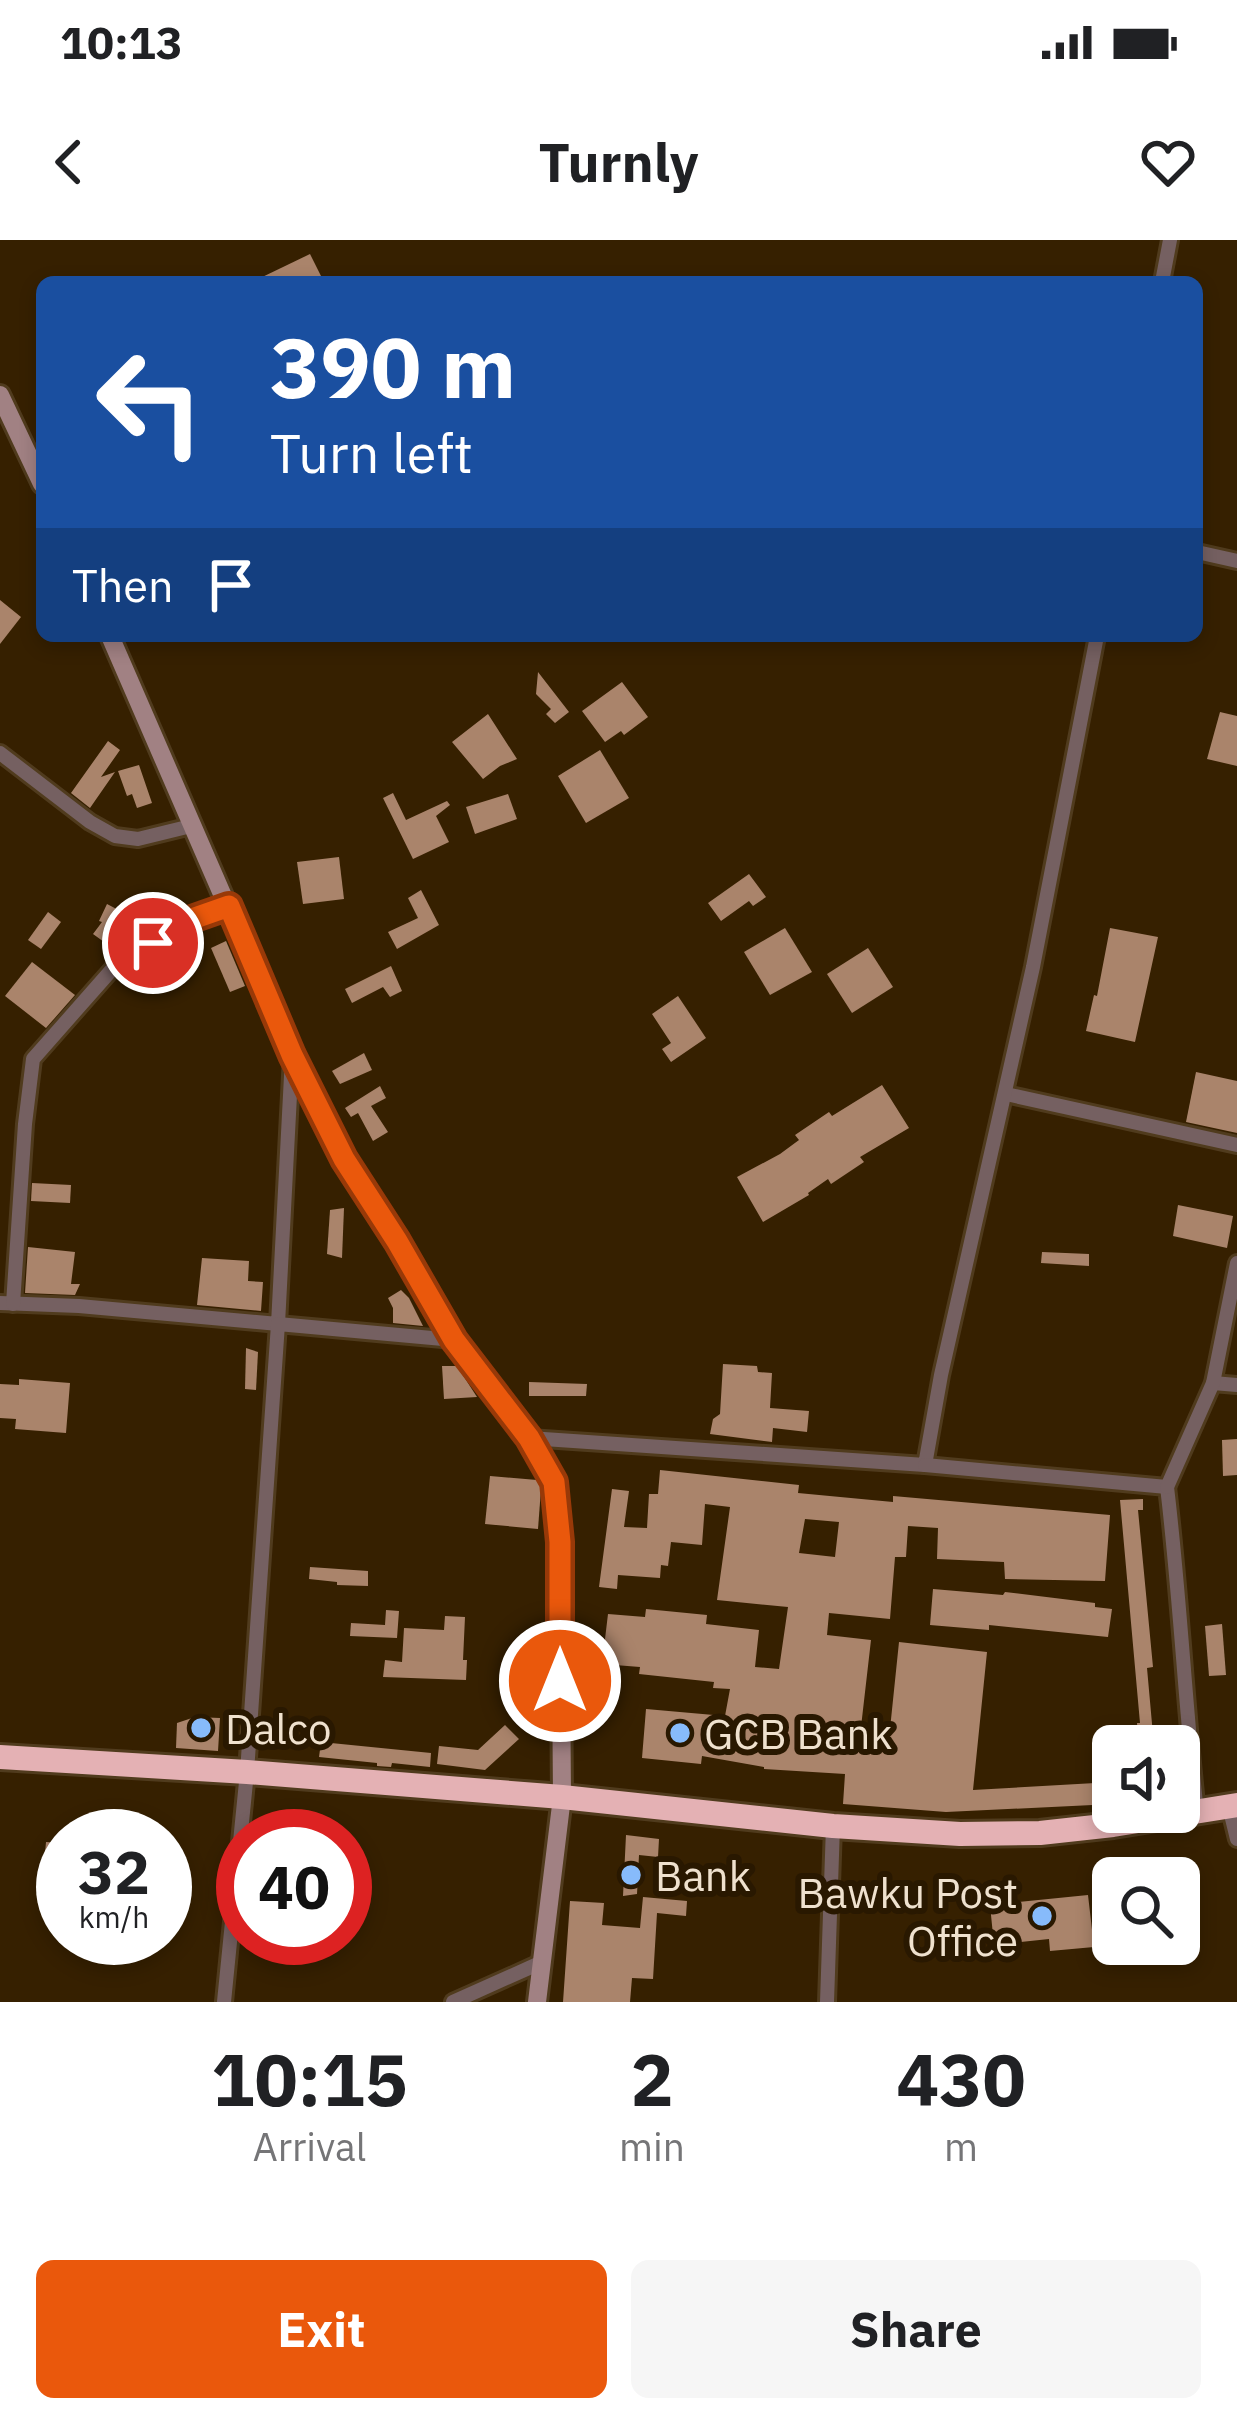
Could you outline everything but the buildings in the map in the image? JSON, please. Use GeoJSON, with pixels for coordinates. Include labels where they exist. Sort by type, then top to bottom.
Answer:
{"type":"FeatureCollection","features":[{"type":"Feature","properties":{"kind":"highway"},"geometry":{"type":"LineString","coordinates":[[0,1757],[562,1797],[833,1826],[960,1834],[1040,1833],[1092,1826]]}},
{"type":"Feature","properties":{"kind":"highway"},"geometry":{"type":"LineString","coordinates":[[1200,1812],[1233,1806]]}},
{"type":"Feature","properties":{"kind":"street"},"geometry":{"type":"LineString","coordinates":[[1163,276],[1170,240]]}},
{"type":"Feature","properties":{"kind":"street"},"geometry":{"type":"LineString","coordinates":[[0,395],[36,471]]}},
{"type":"Feature","properties":{"kind":"street"},"geometry":{"type":"LineString","coordinates":[[1203,552],[1237,561]]}},
{"type":"Feature","properties":{"kind":"street"},"geometry":{"type":"LineString","coordinates":[[113,642],[292,1055],[344,1159],[454,1340],[529,1438],[554,1482],[559,1535],[562,1797],[537,2002]]}},
{"type":"Feature","properties":{"kind":"street"},"geometry":{"type":"LineString","coordinates":[[925,1465],[1006,1094],[1096,642]]}},
{"type":"Feature","properties":{"kind":"street"},"geometry":{"type":"LineString","coordinates":[[0,753],[115,836],[138,839],[190,826]]}},
{"type":"Feature","properties":{"kind":"street"},"geometry":{"type":"LineString","coordinates":[[229,906],[192,919],[115,966],[33,1059],[6,1304],[79,1306],[454,1340]]}},
{"type":"Feature","properties":{"kind":"street"},"geometry":{"type":"LineString","coordinates":[[224,2002],[247,1772],[292,1055]]}},
{"type":"Feature","properties":{"kind":"street"},"geometry":{"type":"LineString","coordinates":[[1006,1094],[1237,1144]]}},
{"type":"Feature","properties":{"kind":"street"},"geometry":{"type":"LineString","coordinates":[[1188,1725],[1167,1487],[1213,1383],[1237,1263]]}},
{"type":"Feature","properties":{"kind":"street"},"geometry":{"type":"LineString","coordinates":[[1213,1383],[1237,1385]]}},
{"type":"Feature","properties":{"kind":"street"},"geometry":{"type":"LineString","coordinates":[[529,1438],[1167,1487]]}},
{"type":"Feature","properties":{"kind":"street"},"geometry":{"type":"LineString","coordinates":[[1233,1806],[1237,1839]]}},
{"type":"Feature","properties":{"kind":"street"},"geometry":{"type":"LineString","coordinates":[[827,2002],[833,1826]]}},
{"type":"Feature","properties":{"kind":"street"},"geometry":{"type":"LineString","coordinates":[[453,2002],[540,1963]]}},
{"type":"Feature","properties":{"kind":"place","name":"Dalco"},"geometry":{"type":"Point","coordinates":[201,1728]}},
{"type":"Feature","properties":{"kind":"place","name":"GCB Bank"},"geometry":{"type":"Point","coordinates":[680,1733]}},
{"type":"Feature","properties":{"kind":"place","name":"Bank"},"geometry":{"type":"Point","coordinates":[631,1875]}},
{"type":"Feature","properties":{"kind":"place","name":"Bawku Post Office"},"geometry":{"type":"Point","coordinates":[1042,1916]}},
{"type":"Feature","properties":{"kind":"route"},"geometry":{"type":"LineString","coordinates":[[153,943],[192,919],[229,906],[292,1055],[344,1159],[454,1340],[529,1438],[554,1482],[560,1542],[560,1681]]}}]}
